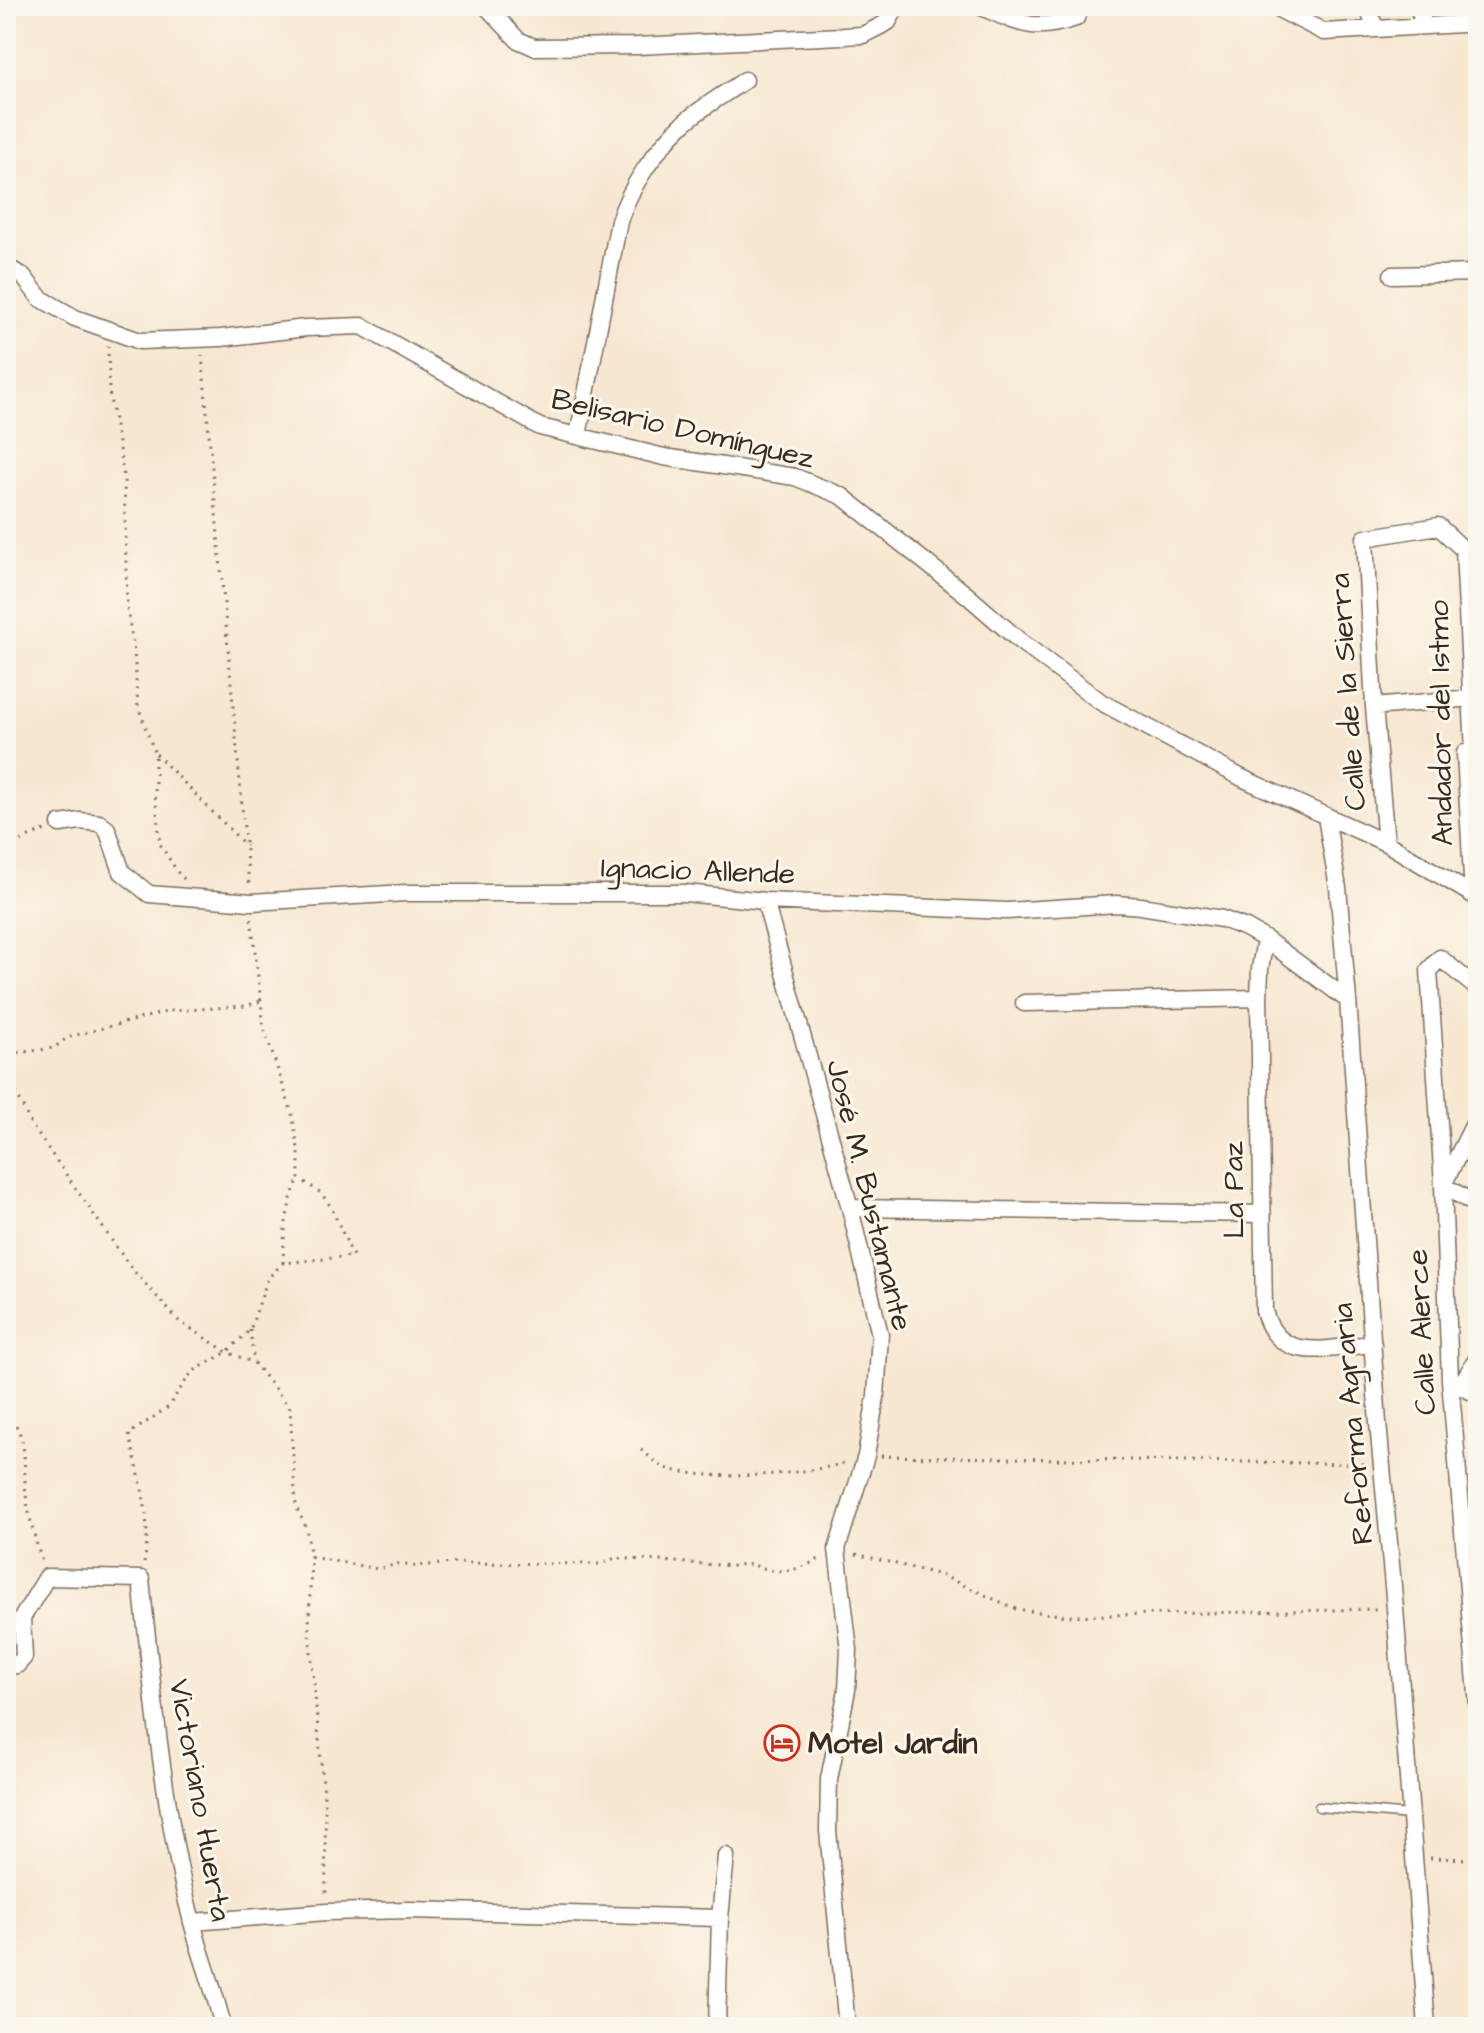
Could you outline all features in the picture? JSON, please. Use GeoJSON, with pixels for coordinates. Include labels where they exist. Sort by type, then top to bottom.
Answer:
{"type":"FeatureCollection","features":[{"type":"Feature","properties":{"kind":"street"},"geometry":{"type":"LineString","coordinates":[[486,6],[518,40],[534,47],[637,46],[863,35],[888,22],[897,6]]}},
{"type":"Feature","properties":{"kind":"street"},"geometry":{"type":"LineString","coordinates":[[979,6],[1028,26],[1055,25],[1076,18],[1081,6]]}},
{"type":"Feature","properties":{"kind":"street"},"geometry":{"type":"LineString","coordinates":[[1368,6],[1375,29]]}},
{"type":"Feature","properties":{"kind":"street"},"geometry":{"type":"LineString","coordinates":[[1418,6],[1424,26]]}},
{"type":"Feature","properties":{"kind":"street"},"geometry":{"type":"LineString","coordinates":[[1274,7],[1324,32],[1478,23]]}},
{"type":"Feature","properties":{"kind":"street"},"geometry":{"type":"LineString","coordinates":[[578,436],[619,221],[626,199],[684,123],[745,80]]}},
{"type":"Feature","properties":{"kind":"street","name":"Belisario Domínguez"},"geometry":{"type":"LineString","coordinates":[[6,267],[23,276],[40,298],[75,318],[140,341],[362,326],[540,427],[664,457],[795,477],[842,496],[1021,642],[1101,702],[1242,778],[1386,843],[1475,897]]}},
{"type":"Feature","properties":{"kind":"street"},"geometry":{"type":"LineString","coordinates":[[1392,275],[1478,273]]}},
{"type":"Feature","properties":{"kind":"street","name":"Calle de la Sierra"},"geometry":{"type":"LineString","coordinates":[[1386,843],[1374,707],[1365,538],[1438,526],[1464,550]]}},
{"type":"Feature","properties":{"kind":"street","name":"Andador del Istmo"},"geometry":{"type":"LineString","coordinates":[[1464,550],[1476,752],[1465,753],[1475,897]]}},
{"type":"Feature","properties":{"kind":"street"},"geometry":{"type":"LineString","coordinates":[[1374,707],[1471,698]]}},
{"type":"Feature","properties":{"kind":"street","name":"Reforma Agraria"},"geometry":{"type":"LineString","coordinates":[[1326,817],[1338,888],[1348,1000],[1427,2027]]}},
{"type":"Feature","properties":{"kind":"street","name":"Ignacio Allende"},"geometry":{"type":"LineString","coordinates":[[60,824],[80,821],[99,823],[107,829],[122,872],[149,894],[251,902],[406,893],[685,893],[765,901],[1007,911],[1117,904],[1222,919],[1265,939],[1348,1000]]}},
{"type":"Feature","properties":{"kind":"street","name":"José M. Bustamante"},"geometry":{"type":"LineString","coordinates":[[765,901],[850,1208],[880,1335],[876,1396],[866,1456],[837,1549],[849,1650],[847,1690],[829,1779],[828,1831],[847,2027]]}},
{"type":"Feature","properties":{"kind":"street","name":"La Paz"},"geometry":{"type":"LineString","coordinates":[[1265,939],[1259,998],[1264,1311],[1268,1326],[1290,1348],[1373,1344]]}},
{"type":"Feature","properties":{"kind":"street","name":"Calle Alerce"},"geometry":{"type":"LineString","coordinates":[[1478,989],[1440,958],[1429,970],[1478,1706]]}},
{"type":"Feature","properties":{"kind":"street"},"geometry":{"type":"LineString","coordinates":[[1024,1003],[1259,998]]}},
{"type":"Feature","properties":{"kind":"street"},"geometry":{"type":"LineString","coordinates":[[1478,1116],[1443,1185],[1478,1206]]}},
{"type":"Feature","properties":{"kind":"street"},"geometry":{"type":"LineString","coordinates":[[850,1208],[1261,1214]]}},
{"type":"Feature","properties":{"kind":"street"},"geometry":{"type":"LineString","coordinates":[[1478,1357],[1455,1383],[1478,1395]]}},
{"type":"Feature","properties":{"kind":"street"},"geometry":{"type":"LineString","coordinates":[[6,1666],[17,1665],[24,1657],[22,1618],[47,1577],[141,1579]]}},
{"type":"Feature","properties":{"kind":"street","name":"Victoriano Huerta"},"geometry":{"type":"LineString","coordinates":[[141,1579],[159,1752],[192,1922],[223,2027]]}},
{"type":"Feature","properties":{"kind":"street"},"geometry":{"type":"LineString","coordinates":[[717,2027],[720,1918],[726,1856]]}},
{"type":"Feature","properties":{"kind":"street"},"geometry":{"type":"LineString","coordinates":[[192,1922],[327,1912],[409,1910],[720,1918]]}},
{"type":"Feature","properties":{"kind":"lane"},"geometry":{"type":"LineString","coordinates":[[1319,1807],[1410,1815]]}},
{"type":"Feature","properties":{"kind":"path"},"geometry":{"type":"LineString","coordinates":[[117,333],[107,348],[109,392],[124,477],[127,608],[138,706],[155,754],[160,844],[180,876],[212,899]]}},
{"type":"Feature","properties":{"kind":"path"},"geometry":{"type":"LineString","coordinates":[[200,339],[264,1028],[292,1113],[299,1154],[299,1178],[289,1201],[284,1226],[283,1263]]}},
{"type":"Feature","properties":{"kind":"path"},"geometry":{"type":"LineString","coordinates":[[155,754],[246,846]]}},
{"type":"Feature","properties":{"kind":"path"},"geometry":{"type":"LineString","coordinates":[[6,847],[60,824]]}},
{"type":"Feature","properties":{"kind":"path"},"geometry":{"type":"LineString","coordinates":[[261,1001],[245,1006],[170,1011],[68,1037],[54,1048],[7,1054],[9,1078],[31,1124],[131,1268],[179,1321],[227,1352],[254,1363],[290,1408],[296,1507],[306,1527],[311,1557],[309,1629],[325,1807],[327,1912]]}},
{"type":"Feature","properties":{"kind":"path"},"geometry":{"type":"LineString","coordinates":[[254,1363],[250,1330],[268,1278],[283,1263],[353,1256],[331,1207],[321,1193],[299,1178]]}},
{"type":"Feature","properties":{"kind":"path"},"geometry":{"type":"LineString","coordinates":[[141,1579],[149,1540],[143,1494],[129,1434],[167,1408],[192,1372],[227,1352],[250,1330]]}},
{"type":"Feature","properties":{"kind":"path"},"geometry":{"type":"LineString","coordinates":[[6,1413],[16,1422],[26,1453],[26,1499],[47,1577]]}},
{"type":"Feature","properties":{"kind":"path"},"geometry":{"type":"LineString","coordinates":[[641,1450],[665,1468],[704,1475],[774,1474],[837,1465],[866,1456],[1382,1464]]}},
{"type":"Feature","properties":{"kind":"path"},"geometry":{"type":"LineString","coordinates":[[1414,1857],[1478,1859]]}},
{"type":"Feature","properties":{"kind":"place","name":"Motel Jardin"},"geometry":{"type":"Point","coordinates":[782,1743]}}]}
